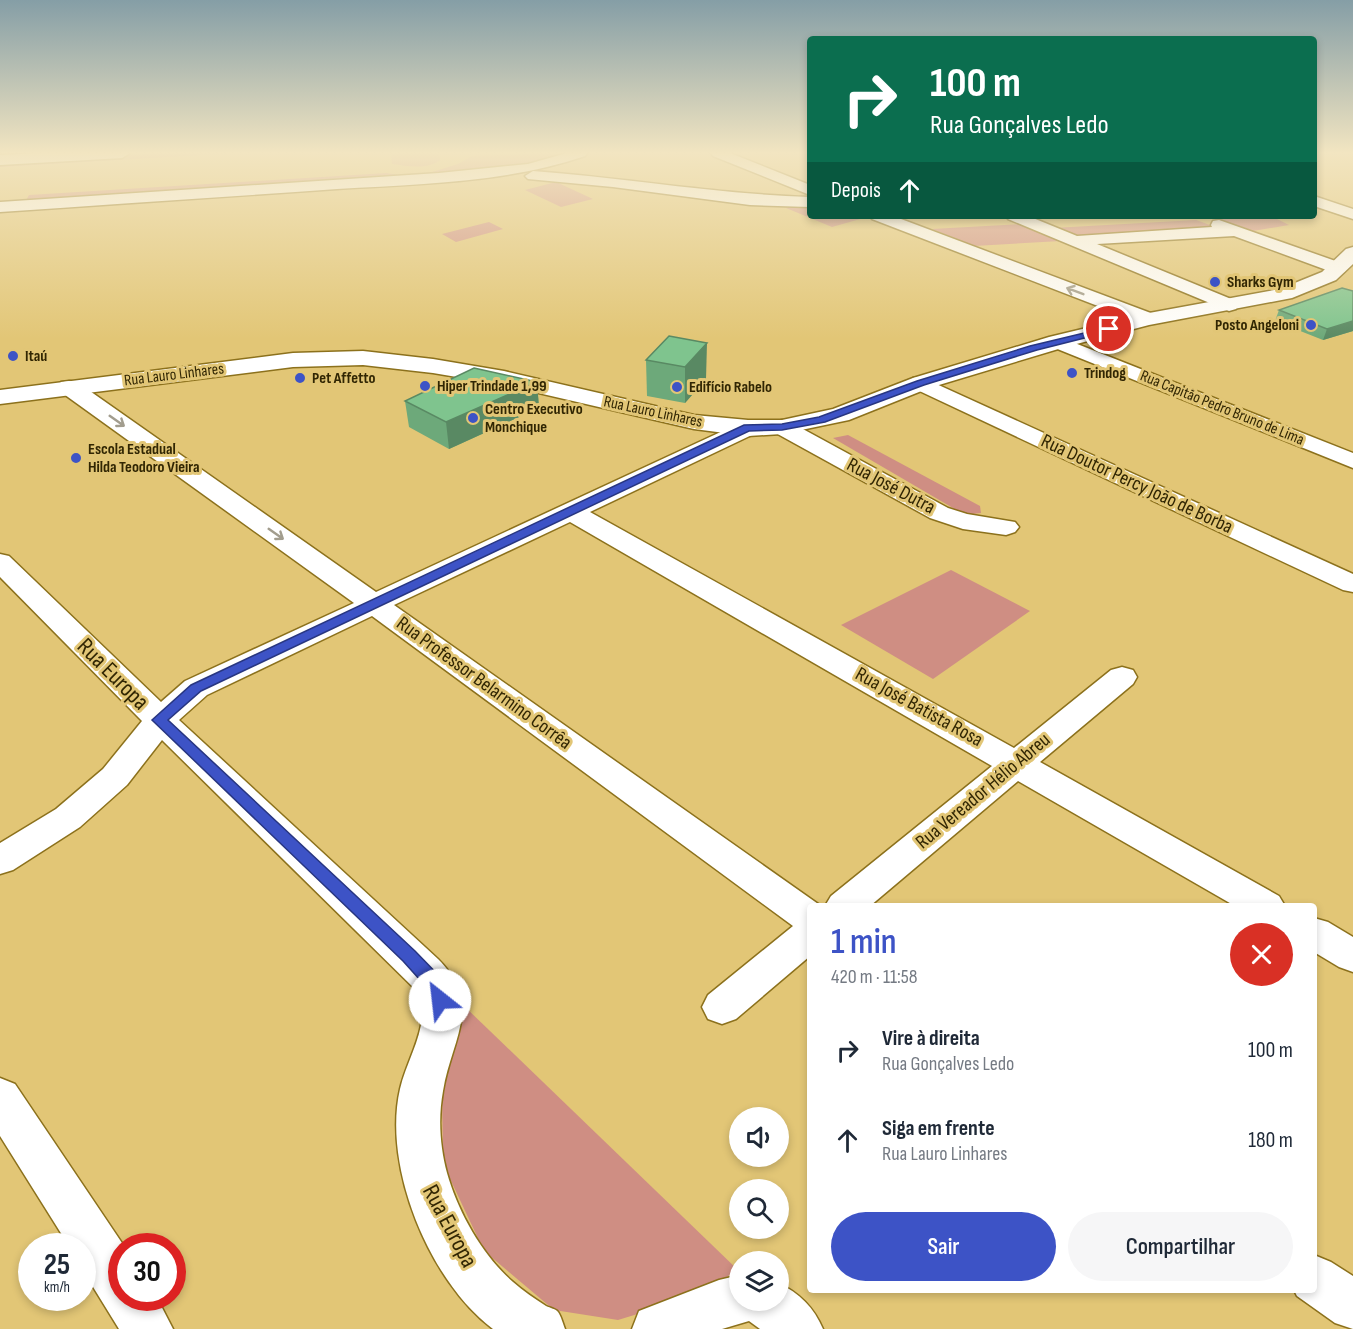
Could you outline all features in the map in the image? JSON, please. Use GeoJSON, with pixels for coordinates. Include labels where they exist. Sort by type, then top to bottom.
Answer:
{"type":"FeatureCollection","features":[{"type":"Feature","properties":{"kind":"main road","name":"Rua Lauro Linhares"},"geometry":{"type":"LineString","coordinates":[[0,397],[293,360],[363,358],[474,372],[659,415],[719,426],[782,427],[840,415],[921,383],[1057,342],[1149,319],[1285,294],[1341,270]]}},
{"type":"Feature","properties":{"kind":"street"},"geometry":{"type":"LineString","coordinates":[[886,219],[1149,319]]}},
{"type":"Feature","properties":{"kind":"street"},"geometry":{"type":"LineString","coordinates":[[1021,219],[1228,305]]}},
{"type":"Feature","properties":{"kind":"street"},"geometry":{"type":"LineString","coordinates":[[1041,227],[1165,219]]}},
{"type":"Feature","properties":{"kind":"street"},"geometry":{"type":"LineString","coordinates":[[1202,219],[1341,270]]}},
{"type":"Feature","properties":{"kind":"street"},"geometry":{"type":"LineString","coordinates":[[1073,240],[1236,231]]}},
{"type":"Feature","properties":{"kind":"street","name":"Rua Capitão Pedro Bruno de Lima"},"geometry":{"type":"LineString","coordinates":[[1057,342],[1353,461]]}},
{"type":"Feature","properties":{"kind":"street","name":"Rua Doutor Percy João de Borba"},"geometry":{"type":"LineString","coordinates":[[921,383],[1353,584]]}},
{"type":"Feature","properties":{"kind":"street","name":"Rua Professor Belarmino Corrêa"},"geometry":{"type":"LineString","coordinates":[[69,387],[807,916]]}},
{"type":"Feature","properties":{"kind":"street","name":"Rua José Dutra"},"geometry":{"type":"LineString","coordinates":[[782,427],[939,513],[963,521],[1006,527]]}},
{"type":"Feature","properties":{"kind":"street"},"geometry":{"type":"LineString","coordinates":[[0,860],[68,818],[115,777],[160,720],[196,688],[747,428]]}},
{"type":"Feature","properties":{"kind":"street","name":"Rua José Batista Rosa"},"geometry":{"type":"LineString","coordinates":[[570,511],[1261,903]]}},
{"type":"Feature","properties":{"kind":"street","name":"Rua Europa"},"geometry":{"type":"LineString","coordinates":[[0,562],[160,720],[400,948],[437,987],[443,1013],[438,1045],[421,1092],[418,1146],[426,1187],[455,1245],[487,1291],[533,1327],[540,1329]]}},
{"type":"Feature","properties":{"kind":"street","name":"Rua Vereador Hélio Abreu"},"geometry":{"type":"LineString","coordinates":[[848,903],[1122,677]]}},
{"type":"Feature","properties":{"kind":"street"},"geometry":{"type":"LineString","coordinates":[[1317,935],[1353,956]]}},
{"type":"Feature","properties":{"kind":"street"},"geometry":{"type":"LineString","coordinates":[[722,1007],[807,936]]}},
{"type":"Feature","properties":{"kind":"street"},"geometry":{"type":"LineString","coordinates":[[0,1098],[108,1265]]}},
{"type":"Feature","properties":{"kind":"street"},"geometry":{"type":"LineString","coordinates":[[1317,1281],[1353,1305]]}},
{"type":"Feature","properties":{"kind":"street"},"geometry":{"type":"LineString","coordinates":[[657,1329],[679,1324],[729,1302]]}},
{"type":"Feature","properties":{"kind":"street"},"geometry":{"type":"LineString","coordinates":[[136,1311],[148,1329]]}},
{"type":"Feature","properties":{"kind":"street"},"geometry":{"type":"LineString","coordinates":[[778,1311],[798,1329]]}},
{"type":"Feature","properties":{"kind":"shaded area"},"geometry":{"type":"Polygon","coordinates":[[[813,219],[860,219],[832,227],[813,219]]]}},
{"type":"Feature","properties":{"kind":"shaded area"},"geometry":{"type":"Polygon","coordinates":[[[1219,219],[1277,219],[1289,225],[1253,231],[1219,219]]]}},
{"type":"Feature","properties":{"kind":"shaded area"},"geometry":{"type":"Polygon","coordinates":[[[1196,220],[1224,230],[1077,238],[1053,228],[1196,220]]]}},
{"type":"Feature","properties":{"kind":"shaded area"},"geometry":{"type":"Polygon","coordinates":[[[489,222],[503,229],[456,242],[442,234],[489,222]]]}},
{"type":"Feature","properties":{"kind":"shaded area"},"geometry":{"type":"Polygon","coordinates":[[[1021,224],[1061,241],[974,246],[932,229],[1021,224]]]}},
{"type":"Feature","properties":{"kind":"shaded area"},"geometry":{"type":"Polygon","coordinates":[[[848,435],[980,506],[981,513],[965,515],[833,438],[848,435]]]}},
{"type":"Feature","properties":{"kind":"shaded area"},"geometry":{"type":"Polygon","coordinates":[[[951,570],[1030,611],[933,679],[841,625],[951,570]]]}},
{"type":"Feature","properties":{"kind":"shaded area"},"geometry":{"type":"Polygon","coordinates":[[[463,1005],[729,1261],[729,1275],[693,1297],[618,1320],[554,1310],[484,1251],[443,1164],[442,1094],[463,1005]]]}},
{"type":"Feature","properties":{"kind":"building"},"geometry":{"type":"Polygon","coordinates":[[[1342,288],[1353,291],[1353,321],[1327,329],[1279,310],[1342,288]]]}},
{"type":"Feature","properties":{"kind":"building"},"geometry":{"type":"Polygon","coordinates":[[[669,336],[707,343],[685,367],[646,360],[669,336]]]}},
{"type":"Feature","properties":{"kind":"building"},"geometry":{"type":"Polygon","coordinates":[[[474,368],[537,382],[446,422],[405,401],[474,368]]]}},
{"type":"Feature","properties":{"kind":"place","name":"Sharks Gym"},"geometry":{"type":"Point","coordinates":[1215,282]}},
{"type":"Feature","properties":{"kind":"place","name":"Posto Angeloni"},"geometry":{"type":"Point","coordinates":[1311,325]}},
{"type":"Feature","properties":{"kind":"place","name":"Itaú"},"geometry":{"type":"Point","coordinates":[13,356]}},
{"type":"Feature","properties":{"kind":"place","name":"Trindog"},"geometry":{"type":"Point","coordinates":[1072,373]}},
{"type":"Feature","properties":{"kind":"place","name":"Pet Affetto"},"geometry":{"type":"Point","coordinates":[300,378]}},
{"type":"Feature","properties":{"kind":"place","name":"Hiper Trindade 1,99"},"geometry":{"type":"Point","coordinates":[425,386]}},
{"type":"Feature","properties":{"kind":"place","name":"Edifício Rabelo"},"geometry":{"type":"Point","coordinates":[677,387]}},
{"type":"Feature","properties":{"kind":"place","name":"Centro Executivo Monchique"},"geometry":{"type":"Point","coordinates":[473,418]}},
{"type":"Feature","properties":{"kind":"place","name":"Escola Estadual Hilda Teodoro Vieira"},"geometry":{"type":"Point","coordinates":[76,458]}},
{"type":"Feature","properties":{"kind":"route"},"geometry":{"type":"LineString","coordinates":[[440,1000],[437,987],[409,956],[160,720],[196,688],[747,428],[767,429],[822,420],[921,383],[1033,348],[1109,329]]}}]}
